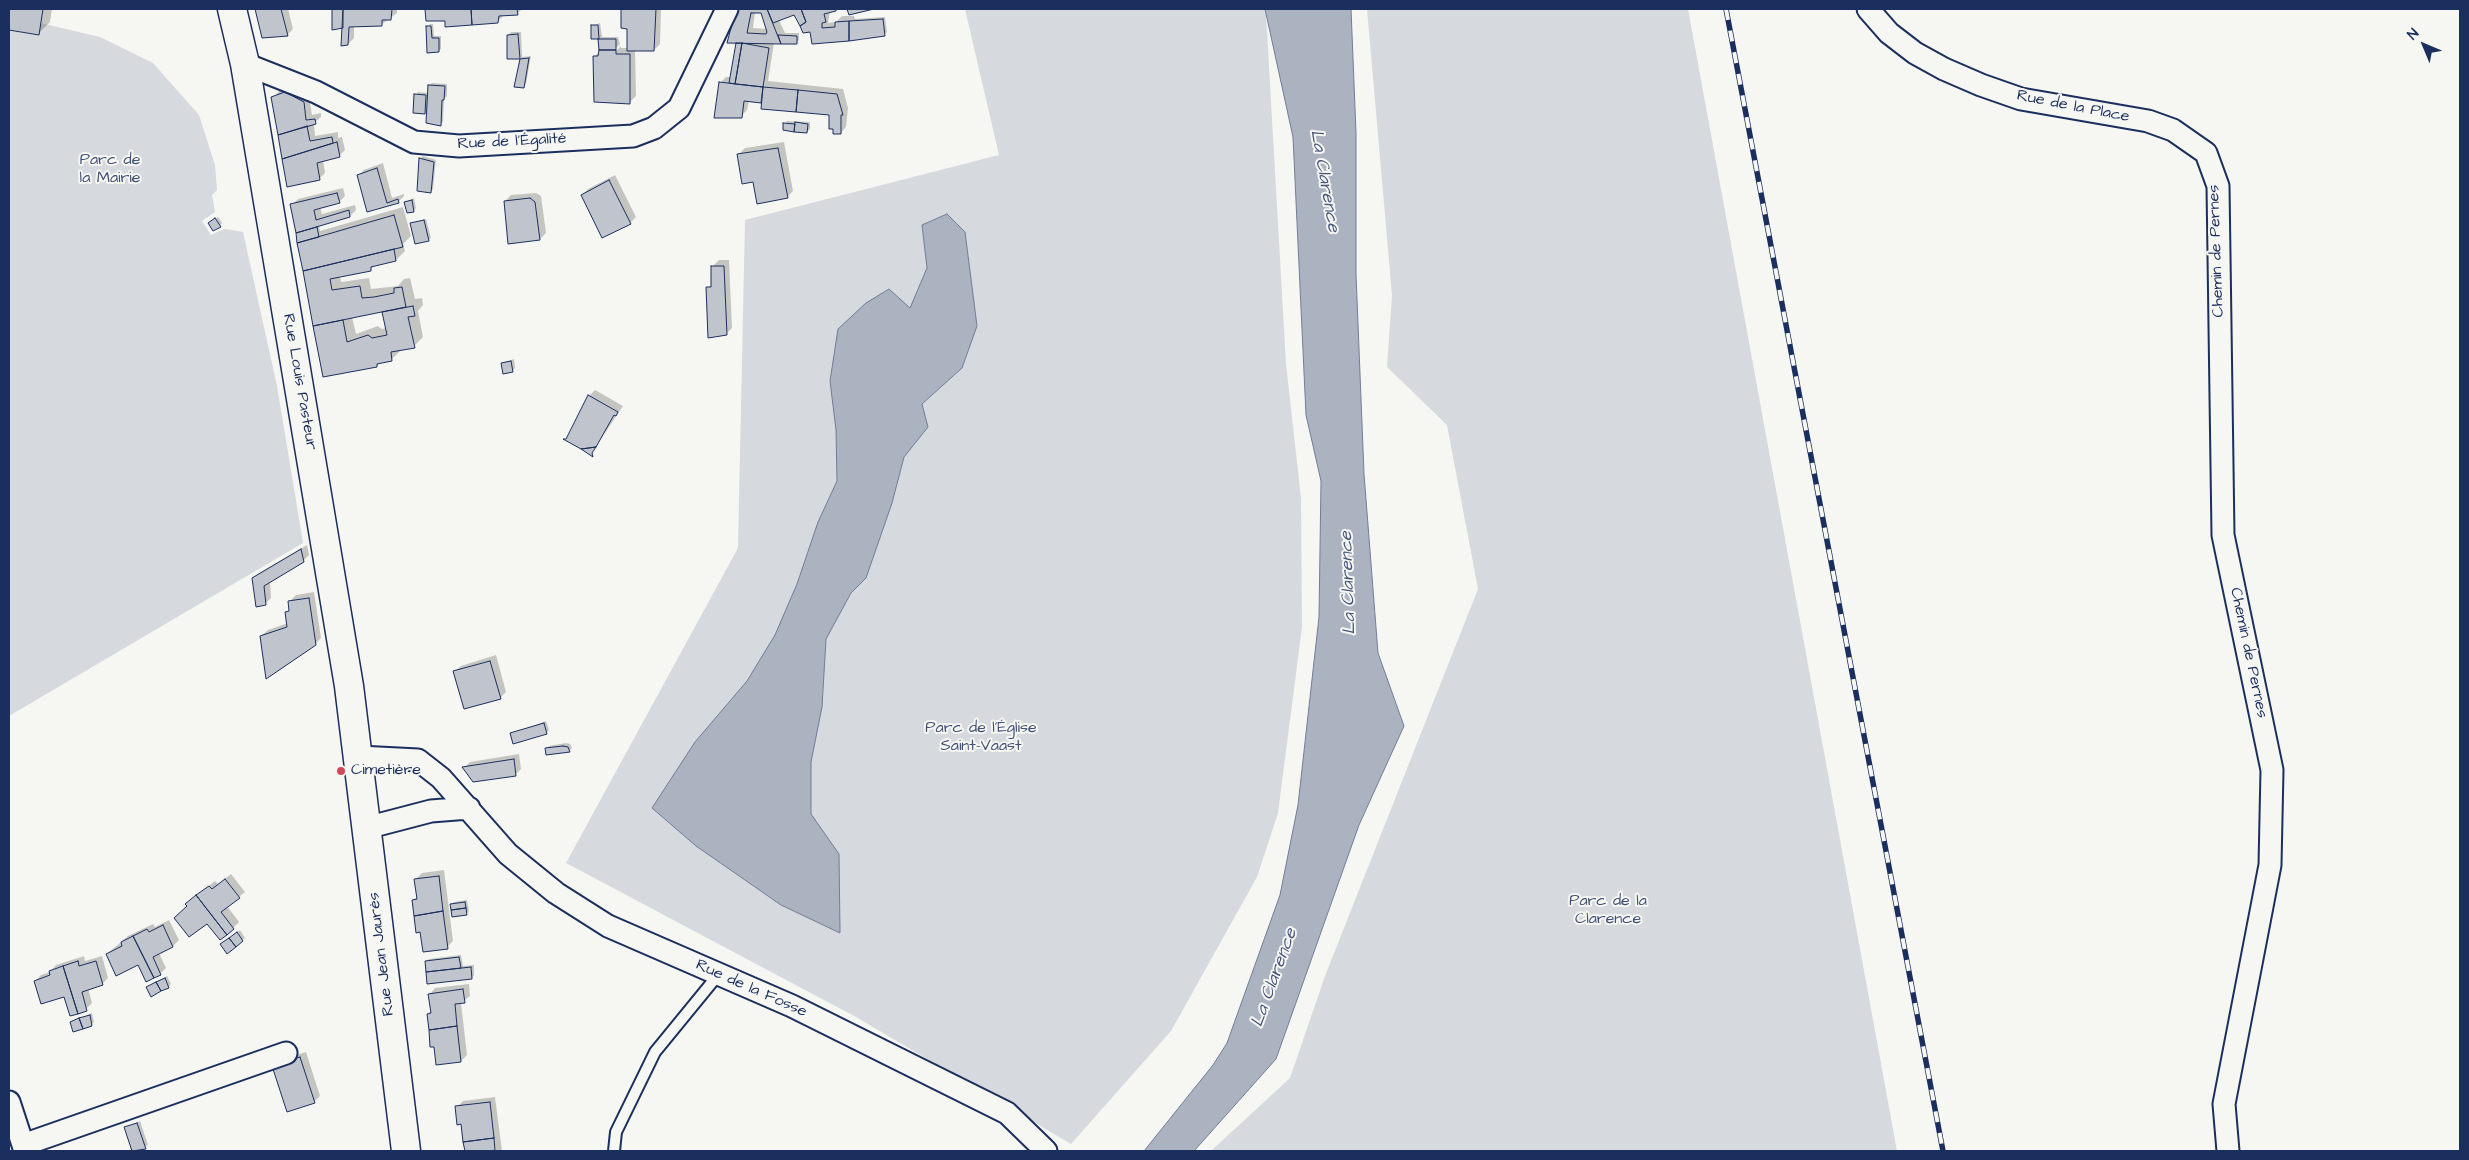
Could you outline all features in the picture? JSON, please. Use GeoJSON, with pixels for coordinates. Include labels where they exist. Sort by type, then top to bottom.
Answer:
{"type":"FeatureCollection","features":[{"type":"Feature","properties":{"kind":"main road","name":"Rue Louis Pasteur"},"geometry":{"type":"LineString","coordinates":[[232,9],[245,64],[333,581],[359,758]]}},
{"type":"Feature","properties":{"kind":"main road","name":"Rue Jean Jaurès"},"geometry":{"type":"LineString","coordinates":[[359,758],[406,1151]]}},
{"type":"Feature","properties":{"kind":"street","name":"Rue de l'Égalité"},"geometry":{"type":"LineString","coordinates":[[245,64],[316,92],[414,142],[459,146],[633,136],[654,128],[679,108],[727,9]]}},
{"type":"Feature","properties":{"kind":"street","name":"Rue de la Place"},"geometry":{"type":"LineString","coordinates":[[1868,9],[1896,38],[1915,53],[1944,69],[2021,99],[2148,121],[2173,130],[2206,152]]}},
{"type":"Feature","properties":{"kind":"street","name":"Chemin de Pernes"},"geometry":{"type":"LineString","coordinates":[[2206,152],[2218,186],[2223,535],[2272,770],[2270,865],[2224,1104],[2228,1151]]}},
{"type":"Feature","properties":{"kind":"street","name":"Rue de la Fosse"},"geometry":{"type":"LineString","coordinates":[[359,758],[418,760],[441,778],[508,854],[556,893],[608,926],[792,1006],[1007,1113],[1046,1151]]}},
{"type":"Feature","properties":{"kind":"street"},"geometry":{"type":"LineString","coordinates":[[366,828],[431,811],[469,808]]}},
{"type":"Feature","properties":{"kind":"street"},"geometry":{"type":"LineString","coordinates":[[9,1102],[24,1148],[286,1053]]}},
{"type":"Feature","properties":{"kind":"lane"},"geometry":{"type":"LineString","coordinates":[[614,1151],[616,1132],[655,1052],[718,975]]}},
{"type":"Feature","properties":{"kind":"green space","name":"Parc de l'Église Saint-Vaast"},"geometry":{"type":"Polygon","coordinates":[[[965,9],[1265,9],[1266,14],[1286,364],[1301,498],[1302,627],[1278,813],[1257,877],[1171,1031],[1071,1144],[856,1017],[566,863],[738,548],[745,220],[999,155],[965,9]]]}},
{"type":"Feature","properties":{"kind":"green space","name":"Parc de la Clarence"},"geometry":{"type":"Polygon","coordinates":[[[1367,9],[1688,9],[1897,1151],[1211,1151],[1290,1078],[1325,976],[1478,589],[1447,425],[1387,367],[1392,295],[1367,9]]]}},
{"type":"Feature","properties":{"kind":"green space","name":"Parc de la Mairie"},"geometry":{"type":"Polygon","coordinates":[[[40,23],[100,37],[153,63],[199,115],[215,165],[217,190],[212,195],[215,212],[202,221],[211,235],[224,229],[243,232],[277,386],[303,543],[9,716],[9,30],[38,35],[40,23]]]}},
{"type":"Feature","properties":{"kind":"water","name":"La Clarence"},"geometry":{"type":"Polygon","coordinates":[[[1265,9],[1351,9],[1356,133],[1356,274],[1364,474],[1378,653],[1404,726],[1359,825],[1276,1059],[1194,1151],[1144,1151],[1213,1065],[1227,1043],[1280,895],[1298,805],[1319,617],[1321,481],[1306,415],[1293,137],[1265,9]]]}},
{"type":"Feature","properties":{"kind":"water"},"geometry":{"type":"Polygon","coordinates":[[[947,214],[965,232],[977,326],[962,368],[922,404],[928,427],[904,457],[892,503],[866,578],[851,593],[826,639],[822,707],[811,762],[811,814],[839,854],[840,933],[781,905],[696,846],[652,808],[695,742],[747,681],[775,635],[797,584],[818,522],[837,481],[836,430],[830,381],[838,329],[866,303],[889,289],[910,308],[927,268],[922,225],[947,214]]]}},
{"type":"Feature","properties":{"kind":"building"},"geometry":{"type":"Polygon","coordinates":[[[9,9],[43,9],[39,35],[9,30],[9,9]]]}},
{"type":"Feature","properties":{"kind":"building"},"geometry":{"type":"Polygon","coordinates":[[[255,9],[281,9],[288,36],[262,38],[255,9]]]}},
{"type":"Feature","properties":{"kind":"building"},"geometry":{"type":"Polygon","coordinates":[[[332,9],[343,9],[343,28],[332,30],[332,9]]]}},
{"type":"Feature","properties":{"kind":"building"},"geometry":{"type":"Polygon","coordinates":[[[343,9],[392,9],[391,20],[382,20],[382,26],[349,27],[348,45],[341,46],[343,9]]]}},
{"type":"Feature","properties":{"kind":"building"},"geometry":{"type":"Polygon","coordinates":[[[425,9],[471,9],[472,25],[445,27],[445,21],[426,21],[425,9]]]}},
{"type":"Feature","properties":{"kind":"building"},"geometry":{"type":"Polygon","coordinates":[[[471,9],[517,9],[518,15],[499,16],[498,23],[472,25],[471,9]]]}},
{"type":"Feature","properties":{"kind":"building"},"geometry":{"type":"Polygon","coordinates":[[[621,9],[656,9],[654,51],[627,51],[627,29],[621,28],[621,9]]]}},
{"type":"Feature","properties":{"kind":"building"},"geometry":{"type":"Polygon","coordinates":[[[736,9],[767,9],[781,44],[727,43],[736,9]],[[751,13],[747,33],[766,34],[761,13],[751,13]]]}},
{"type":"Feature","properties":{"kind":"building"},"geometry":{"type":"Polygon","coordinates":[[[767,9],[801,9],[806,22],[800,26],[794,15],[773,23],[767,9]]]}},
{"type":"Feature","properties":{"kind":"building"},"geometry":{"type":"Polygon","coordinates":[[[801,9],[836,9],[836,11],[824,14],[826,22],[822,23],[822,28],[835,27],[835,22],[849,21],[849,41],[812,44],[810,32],[803,33],[800,26],[806,22],[801,9]]]}},
{"type":"Feature","properties":{"kind":"building"},"geometry":{"type":"Polygon","coordinates":[[[847,9],[874,9],[849,15],[847,9]]]}},
{"type":"Feature","properties":{"kind":"building"},"geometry":{"type":"Polygon","coordinates":[[[883,19],[885,36],[849,41],[849,21],[883,19]]]}},
{"type":"Feature","properties":{"kind":"building"},"geometry":{"type":"Polygon","coordinates":[[[591,25],[598,25],[599,39],[591,39],[591,25]]]}},
{"type":"Feature","properties":{"kind":"building"},"geometry":{"type":"Polygon","coordinates":[[[426,26],[431,26],[432,38],[439,38],[439,52],[427,53],[426,26]]]}},
{"type":"Feature","properties":{"kind":"building"},"geometry":{"type":"Polygon","coordinates":[[[518,34],[520,59],[507,59],[507,35],[518,34]]]}},
{"type":"Feature","properties":{"kind":"building"},"geometry":{"type":"Polygon","coordinates":[[[778,35],[797,36],[797,44],[781,44],[778,35]]]}},
{"type":"Feature","properties":{"kind":"building"},"geometry":{"type":"Polygon","coordinates":[[[598,39],[616,39],[616,50],[599,50],[598,39]]]}},
{"type":"Feature","properties":{"kind":"building"},"geometry":{"type":"Polygon","coordinates":[[[736,43],[742,43],[735,84],[729,83],[736,43]]]}},
{"type":"Feature","properties":{"kind":"building"},"geometry":{"type":"Polygon","coordinates":[[[742,43],[769,48],[763,87],[735,84],[742,43]]]}},
{"type":"Feature","properties":{"kind":"building"},"geometry":{"type":"Polygon","coordinates":[[[599,50],[616,50],[616,54],[630,54],[630,104],[594,102],[593,56],[598,56],[599,50]]]}},
{"type":"Feature","properties":{"kind":"building"},"geometry":{"type":"Polygon","coordinates":[[[529,58],[524,88],[514,87],[520,59],[529,58]]]}},
{"type":"Feature","properties":{"kind":"building"},"geometry":{"type":"Polygon","coordinates":[[[719,82],[763,87],[761,103],[744,101],[742,118],[714,118],[719,82]]]}},
{"type":"Feature","properties":{"kind":"building"},"geometry":{"type":"Polygon","coordinates":[[[428,85],[445,86],[444,100],[442,100],[441,126],[426,123],[428,85]]]}},
{"type":"Feature","properties":{"kind":"building"},"geometry":{"type":"Polygon","coordinates":[[[763,87],[798,90],[796,112],[761,109],[763,87]]]}},
{"type":"Feature","properties":{"kind":"building"},"geometry":{"type":"Polygon","coordinates":[[[798,90],[837,94],[843,115],[841,115],[841,134],[833,134],[833,129],[829,129],[829,115],[796,112],[798,90]]]}},
{"type":"Feature","properties":{"kind":"building"},"geometry":{"type":"Polygon","coordinates":[[[285,92],[304,102],[306,120],[315,119],[316,124],[278,135],[271,97],[285,92]]]}},
{"type":"Feature","properties":{"kind":"building"},"geometry":{"type":"Polygon","coordinates":[[[414,94],[426,95],[425,114],[413,113],[414,94]]]}},
{"type":"Feature","properties":{"kind":"building"},"geometry":{"type":"Polygon","coordinates":[[[795,122],[808,124],[807,133],[794,132],[795,122]]]}},
{"type":"Feature","properties":{"kind":"building"},"geometry":{"type":"Polygon","coordinates":[[[783,123],[795,124],[794,132],[783,130],[783,123]]]}},
{"type":"Feature","properties":{"kind":"building"},"geometry":{"type":"Polygon","coordinates":[[[307,126],[310,141],[332,137],[333,143],[282,159],[278,135],[307,126]]]}},
{"type":"Feature","properties":{"kind":"building"},"geometry":{"type":"Polygon","coordinates":[[[337,142],[340,157],[317,163],[320,180],[287,187],[282,159],[337,142]]]}},
{"type":"Feature","properties":{"kind":"building"},"geometry":{"type":"Polygon","coordinates":[[[778,148],[788,198],[757,204],[753,182],[742,184],[737,154],[778,148]]]}},
{"type":"Feature","properties":{"kind":"building"},"geometry":{"type":"Polygon","coordinates":[[[419,158],[434,162],[431,193],[417,191],[419,158]]]}},
{"type":"Feature","properties":{"kind":"building"},"geometry":{"type":"Polygon","coordinates":[[[377,168],[387,203],[398,199],[399,203],[367,212],[357,175],[377,168]]]}},
{"type":"Feature","properties":{"kind":"building"},"geometry":{"type":"Polygon","coordinates":[[[609,180],[631,224],[602,238],[581,195],[609,180]]]}},
{"type":"Feature","properties":{"kind":"building"},"geometry":{"type":"Polygon","coordinates":[[[337,193],[340,203],[314,210],[316,220],[349,210],[350,217],[296,233],[290,204],[337,193]]]}},
{"type":"Feature","properties":{"kind":"building"},"geometry":{"type":"Polygon","coordinates":[[[530,198],[535,202],[540,240],[508,244],[504,201],[530,198]]]}},
{"type":"Feature","properties":{"kind":"building"},"geometry":{"type":"Polygon","coordinates":[[[412,200],[414,212],[407,213],[404,202],[412,200]]]}},
{"type":"Feature","properties":{"kind":"building"},"geometry":{"type":"Polygon","coordinates":[[[394,215],[403,247],[303,271],[297,243],[394,215]]]}},
{"type":"Feature","properties":{"kind":"building"},"geometry":{"type":"Polygon","coordinates":[[[215,218],[221,227],[213,231],[208,223],[215,218]]]}},
{"type":"Feature","properties":{"kind":"building"},"geometry":{"type":"Polygon","coordinates":[[[424,220],[429,241],[415,244],[410,223],[424,220]]]}},
{"type":"Feature","properties":{"kind":"building"},"geometry":{"type":"Polygon","coordinates":[[[317,227],[319,237],[297,243],[296,233],[317,227]]]}},
{"type":"Feature","properties":{"kind":"building"},"geometry":{"type":"Polygon","coordinates":[[[394,249],[396,261],[371,267],[371,271],[330,279],[332,290],[360,286],[362,298],[394,293],[394,288],[402,287],[406,307],[313,326],[303,271],[394,249]]]}},
{"type":"Feature","properties":{"kind":"building"},"geometry":{"type":"Polygon","coordinates":[[[711,266],[724,266],[727,335],[708,338],[706,287],[711,287],[711,266]]]}},
{"type":"Feature","properties":{"kind":"building"},"geometry":{"type":"Polygon","coordinates":[[[413,306],[415,316],[408,317],[415,348],[391,352],[392,361],[377,364],[377,367],[323,377],[313,326],[343,320],[347,342],[368,335],[372,338],[387,335],[382,312],[413,306]]]}},
{"type":"Feature","properties":{"kind":"building"},"geometry":{"type":"Polygon","coordinates":[[[511,361],[513,372],[503,374],[501,363],[511,361]]]}},
{"type":"Feature","properties":{"kind":"building"},"geometry":{"type":"Polygon","coordinates":[[[588,395],[618,412],[616,416],[614,415],[596,447],[581,449],[563,439],[566,439],[588,395]]]}},
{"type":"Feature","properties":{"kind":"building"},"geometry":{"type":"Polygon","coordinates":[[[596,447],[592,453],[593,457],[581,449],[596,447]]]}},
{"type":"Feature","properties":{"kind":"building"},"geometry":{"type":"Polygon","coordinates":[[[301,549],[304,562],[264,586],[266,605],[256,607],[252,578],[301,549]]]}},
{"type":"Feature","properties":{"kind":"building"},"geometry":{"type":"Polygon","coordinates":[[[309,598],[316,645],[266,679],[260,636],[287,627],[285,612],[289,611],[288,601],[309,598]]]}},
{"type":"Feature","properties":{"kind":"building"},"geometry":{"type":"Polygon","coordinates":[[[490,661],[501,699],[464,709],[453,671],[490,661]]]}},
{"type":"Feature","properties":{"kind":"building"},"geometry":{"type":"Polygon","coordinates":[[[544,723],[547,734],[513,744],[510,733],[544,723]]]}},
{"type":"Feature","properties":{"kind":"building"},"geometry":{"type":"Polygon","coordinates":[[[568,747],[570,752],[546,755],[545,748],[568,747]]]}},
{"type":"Feature","properties":{"kind":"building"},"geometry":{"type":"Polygon","coordinates":[[[514,759],[516,776],[473,782],[462,767],[514,759]]]}},
{"type":"Feature","properties":{"kind":"building"},"geometry":{"type":"Polygon","coordinates":[[[439,876],[443,911],[414,916],[412,900],[417,899],[414,879],[439,876]]]}},
{"type":"Feature","properties":{"kind":"building"},"geometry":{"type":"Polygon","coordinates":[[[225,879],[240,898],[221,912],[234,929],[227,935],[196,895],[209,886],[212,889],[225,879]]]}},
{"type":"Feature","properties":{"kind":"building"},"geometry":{"type":"Polygon","coordinates":[[[196,895],[227,935],[220,940],[207,924],[189,937],[174,918],[187,906],[185,904],[196,895]]]}},
{"type":"Feature","properties":{"kind":"building"},"geometry":{"type":"Polygon","coordinates":[[[465,902],[466,908],[451,910],[450,904],[465,902]]]}},
{"type":"Feature","properties":{"kind":"building"},"geometry":{"type":"Polygon","coordinates":[[[466,908],[467,915],[452,917],[451,910],[466,908]]]}},
{"type":"Feature","properties":{"kind":"building"},"geometry":{"type":"Polygon","coordinates":[[[443,911],[448,949],[423,952],[420,932],[416,933],[414,916],[443,911]]]}},
{"type":"Feature","properties":{"kind":"building"},"geometry":{"type":"Polygon","coordinates":[[[163,925],[173,947],[153,957],[161,975],[154,978],[133,936],[147,929],[149,932],[163,925]]]}},
{"type":"Feature","properties":{"kind":"building"},"geometry":{"type":"Polygon","coordinates":[[[237,932],[243,941],[236,947],[229,938],[237,932]]]}},
{"type":"Feature","properties":{"kind":"building"},"geometry":{"type":"Polygon","coordinates":[[[133,936],[154,978],[146,982],[138,965],[116,976],[106,954],[122,946],[121,942],[133,936]]]}},
{"type":"Feature","properties":{"kind":"building"},"geometry":{"type":"Polygon","coordinates":[[[229,938],[236,947],[227,954],[220,944],[229,938]]]}},
{"type":"Feature","properties":{"kind":"building"},"geometry":{"type":"Polygon","coordinates":[[[459,957],[461,968],[426,972],[425,961],[459,957]]]}},
{"type":"Feature","properties":{"kind":"building"},"geometry":{"type":"Polygon","coordinates":[[[78,961],[79,966],[96,961],[103,985],[82,992],[87,1011],[78,1014],[63,966],[78,961]]]}},
{"type":"Feature","properties":{"kind":"building"},"geometry":{"type":"Polygon","coordinates":[[[63,966],[78,1014],[70,1016],[64,997],[41,1004],[34,981],[50,975],[49,971],[63,966]]]}},
{"type":"Feature","properties":{"kind":"building"},"geometry":{"type":"Polygon","coordinates":[[[471,967],[472,979],[427,984],[426,972],[471,967]]]}},
{"type":"Feature","properties":{"kind":"building"},"geometry":{"type":"Polygon","coordinates":[[[165,978],[169,988],[161,991],[156,982],[165,978]]]}},
{"type":"Feature","properties":{"kind":"building"},"geometry":{"type":"Polygon","coordinates":[[[156,982],[161,991],[151,997],[146,987],[156,982]]]}},
{"type":"Feature","properties":{"kind":"building"},"geometry":{"type":"Polygon","coordinates":[[[463,989],[465,1003],[455,1004],[457,1026],[429,1030],[427,1014],[431,1013],[428,994],[463,989]]]}},
{"type":"Feature","properties":{"kind":"building"},"geometry":{"type":"Polygon","coordinates":[[[90,1015],[92,1026],[83,1029],[79,1018],[90,1015]]]}},
{"type":"Feature","properties":{"kind":"building"},"geometry":{"type":"Polygon","coordinates":[[[79,1018],[83,1029],[73,1032],[70,1022],[79,1018]]]}},
{"type":"Feature","properties":{"kind":"building"},"geometry":{"type":"Polygon","coordinates":[[[457,1026],[461,1062],[436,1065],[434,1047],[430,1047],[429,1030],[457,1026]]]}},
{"type":"Feature","properties":{"kind":"building"},"geometry":{"type":"Polygon","coordinates":[[[300,1057],[315,1103],[287,1112],[272,1066],[300,1057]]]}},
{"type":"Feature","properties":{"kind":"building"},"geometry":{"type":"Polygon","coordinates":[[[490,1102],[494,1138],[463,1142],[461,1124],[457,1125],[455,1106],[490,1102]]]}},
{"type":"Feature","properties":{"kind":"building"},"geometry":{"type":"Polygon","coordinates":[[[137,1123],[146,1149],[132,1151],[124,1127],[137,1123]]]}},
{"type":"Feature","properties":{"kind":"building"},"geometry":{"type":"Polygon","coordinates":[[[494,1138],[495,1151],[465,1151],[463,1142],[494,1138]]]}},
{"type":"Feature","properties":{"kind":"railway"},"geometry":{"type":"LineString","coordinates":[[1726,9],[1943,1151]]}},
{"type":"Feature","properties":{"kind":"place","name":"Cimetière"},"geometry":{"type":"Point","coordinates":[341,771]}}]}
